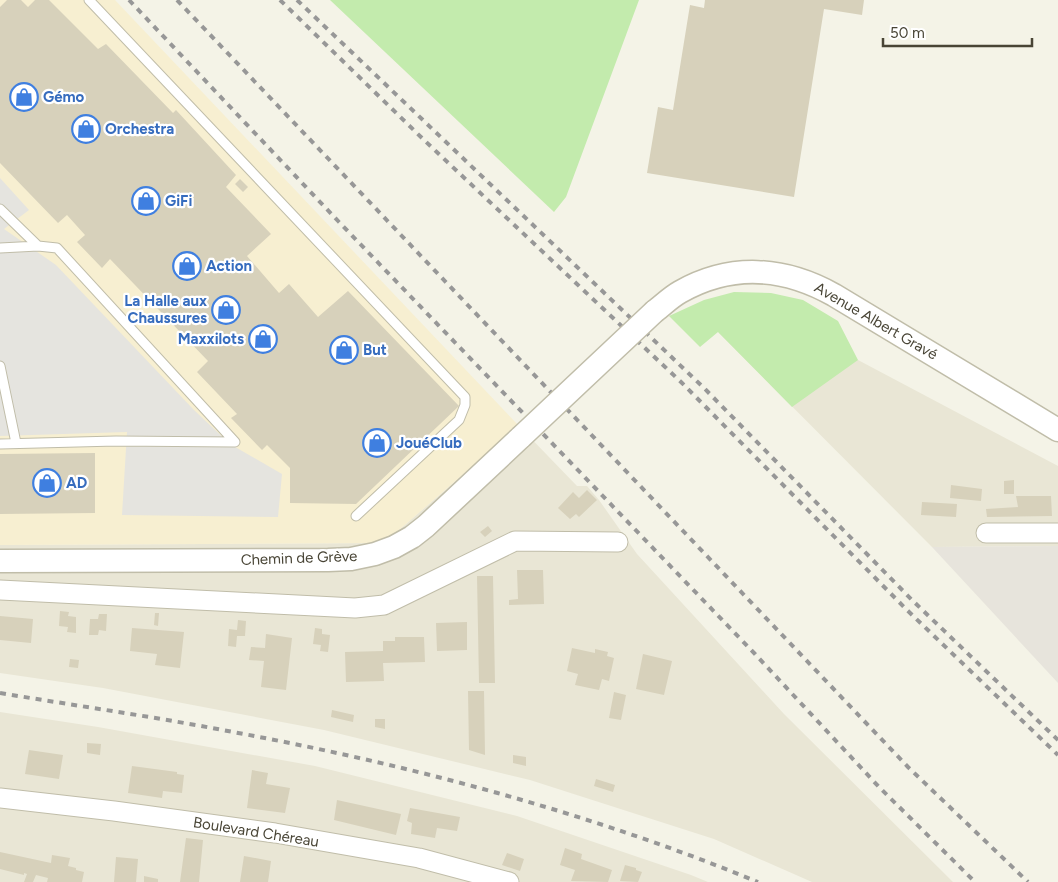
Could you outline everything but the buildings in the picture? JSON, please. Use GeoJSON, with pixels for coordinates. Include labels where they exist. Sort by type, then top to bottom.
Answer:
{"type":"FeatureCollection","features":[{"type":"Feature","properties":{"kind":"street","name":"Avenue Albert Gravé"},"geometry":{"type":"LineString","coordinates":[[655,311],[691,286],[731,274],[768,273],[797,278],[834,295],[1058,430]]}},
{"type":"Feature","properties":{"kind":"street","name":"Chemin de Grève"},"geometry":{"type":"LineString","coordinates":[[0,561],[328,560],[351,559],[375,554],[394,547],[412,538],[426,526],[655,311]]}},
{"type":"Feature","properties":{"kind":"street"},"geometry":{"type":"LineString","coordinates":[[986,533],[1058,533]]}},
{"type":"Feature","properties":{"kind":"street"},"geometry":{"type":"LineString","coordinates":[[0,590],[355,608],[384,604],[515,541],[618,542]]}},
{"type":"Feature","properties":{"kind":"street","name":"Boulevard Chéreau"},"geometry":{"type":"LineString","coordinates":[[0,798],[275,834],[419,858],[475,877],[508,882]]}},
{"type":"Feature","properties":{"kind":"lane"},"geometry":{"type":"LineString","coordinates":[[89,0],[465,397],[465,405],[459,420],[356,516]]}},
{"type":"Feature","properties":{"kind":"lane"},"geometry":{"type":"LineString","coordinates":[[0,209],[38,246]]}},
{"type":"Feature","properties":{"kind":"lane"},"geometry":{"type":"LineString","coordinates":[[0,248],[38,246],[56,248],[235,442],[116,441],[0,444]]}},
{"type":"Feature","properties":{"kind":"lane"},"geometry":{"type":"LineString","coordinates":[[0,366],[16,443]]}},
{"type":"Feature","properties":{"kind":"shaded area"},"geometry":{"type":"Polygon","coordinates":[[[0,0],[115,0],[519,426],[384,543],[0,545],[0,0]]]}},
{"type":"Feature","properties":{"kind":"shaded area"},"geometry":{"type":"Polygon","coordinates":[[[0,178],[29,210],[4,229],[56,265],[194,410],[230,444],[282,474],[278,517],[122,515],[127,432],[0,436],[0,178]]]}},
{"type":"Feature","properties":{"kind":"shaded area"},"geometry":{"type":"Polygon","coordinates":[[[718,332],[858,360],[1058,466],[1058,546],[932,547],[718,332]]]}},
{"type":"Feature","properties":{"kind":"shaded area"},"geometry":{"type":"Polygon","coordinates":[[[519,426],[577,486],[587,486],[637,554],[784,714],[953,882],[812,882],[714,839],[530,780],[324,730],[103,688],[0,673],[0,545],[384,543],[519,426]]]}},
{"type":"Feature","properties":{"kind":"shaded area"},"geometry":{"type":"Polygon","coordinates":[[[1058,546],[1058,683],[932,547],[1058,546]]]}},
{"type":"Feature","properties":{"kind":"shaded area"},"geometry":{"type":"Polygon","coordinates":[[[0,712],[98,727],[315,766],[517,816],[708,882],[0,882],[0,712]]]}},
{"type":"Feature","properties":{"kind":"green space"},"geometry":{"type":"Polygon","coordinates":[[[330,0],[639,0],[566,197],[554,212],[330,0]]]}},
{"type":"Feature","properties":{"kind":"green space"},"geometry":{"type":"Polygon","coordinates":[[[734,292],[771,293],[803,300],[838,321],[858,360],[792,407],[718,332],[700,347],[669,316],[704,300],[734,292]]]}},
{"type":"Feature","properties":{"kind":"railway"},"geometry":{"type":"LineString","coordinates":[[129,0],[339,222],[755,654],[879,787],[975,882]]}},
{"type":"Feature","properties":{"kind":"railway"},"geometry":{"type":"LineString","coordinates":[[177,0],[908,767],[1028,882]]}},
{"type":"Feature","properties":{"kind":"railway"},"geometry":{"type":"LineString","coordinates":[[280,0],[424,140],[681,382],[907,610],[1058,755]]}},
{"type":"Feature","properties":{"kind":"railway"},"geometry":{"type":"LineString","coordinates":[[297,0],[704,388],[912,600],[1058,740]]}},
{"type":"Feature","properties":{"kind":"railway"},"geometry":{"type":"LineString","coordinates":[[0,693],[233,732],[300,745],[433,776],[565,813],[630,834],[758,882]]}},
{"type":"Feature","properties":{"kind":"place","name":"Gémo"},"geometry":{"type":"Point","coordinates":[24,97]}},
{"type":"Feature","properties":{"kind":"place","name":"Orchestra"},"geometry":{"type":"Point","coordinates":[86,129]}},
{"type":"Feature","properties":{"kind":"place","name":"GiFi"},"geometry":{"type":"Point","coordinates":[146,201]}},
{"type":"Feature","properties":{"kind":"place","name":"Action"},"geometry":{"type":"Point","coordinates":[187,266]}},
{"type":"Feature","properties":{"kind":"place","name":"La Halle aux Chaussures"},"geometry":{"type":"Point","coordinates":[226,310]}},
{"type":"Feature","properties":{"kind":"place","name":"Maxxilots"},"geometry":{"type":"Point","coordinates":[263,339]}},
{"type":"Feature","properties":{"kind":"place","name":"But"},"geometry":{"type":"Point","coordinates":[344,350]}},
{"type":"Feature","properties":{"kind":"place","name":"JouéClub"},"geometry":{"type":"Point","coordinates":[377,443]}},
{"type":"Feature","properties":{"kind":"place","name":"AD"},"geometry":{"type":"Point","coordinates":[47,483]}}]}
